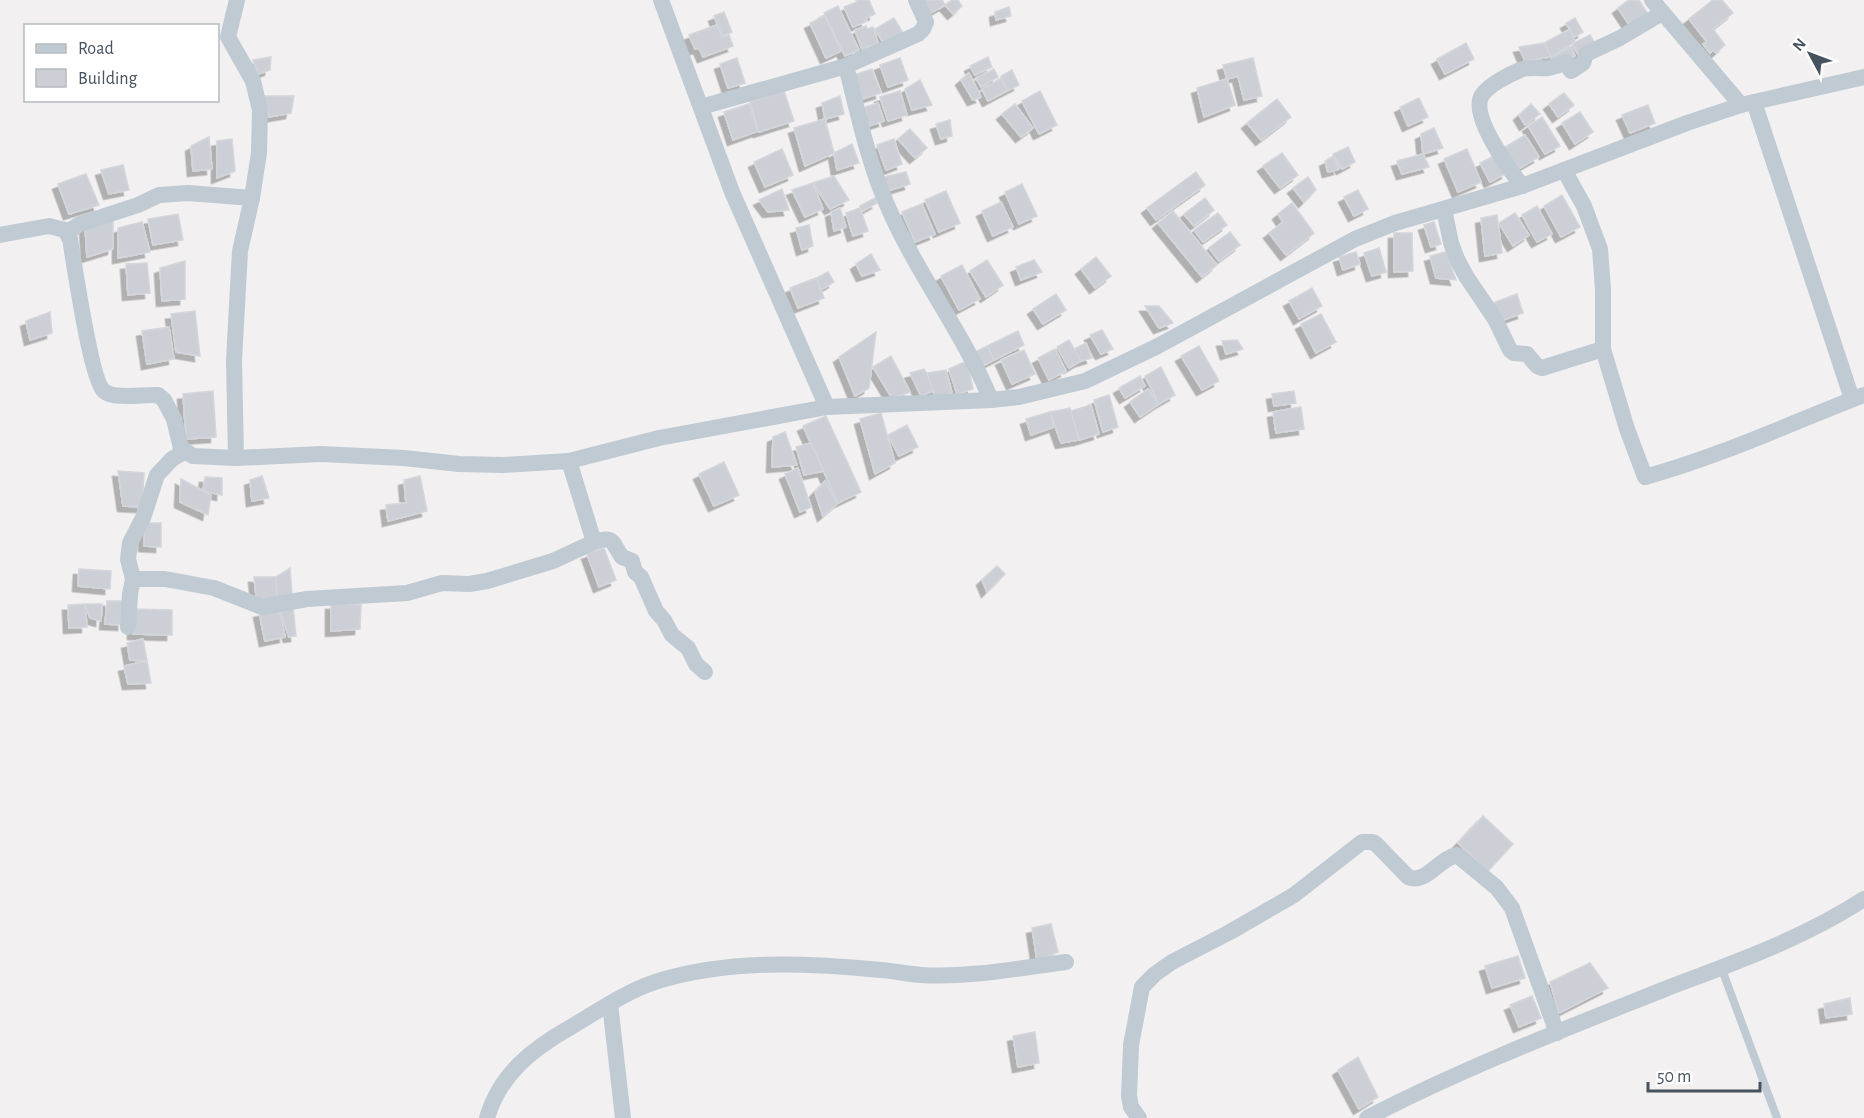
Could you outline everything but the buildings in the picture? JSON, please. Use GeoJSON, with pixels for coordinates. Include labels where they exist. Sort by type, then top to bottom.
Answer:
{"type":"FeatureCollection","features":[{"type":"Feature","properties":{"kind":"street"},"geometry":{"type":"LineString","coordinates":[[236,458],[234,360],[240,252],[259,153],[260,110],[253,81],[229,43],[230,25],[237,0]]}},
{"type":"Feature","properties":{"kind":"street"},"geometry":{"type":"LineString","coordinates":[[661,0],[732,192],[827,407]]}},
{"type":"Feature","properties":{"kind":"street"},"geometry":{"type":"LineString","coordinates":[[701,107],[846,66],[887,49],[921,31],[926,22],[916,0]]}},
{"type":"Feature","properties":{"kind":"street"},"geometry":{"type":"LineString","coordinates":[[1522,186],[1489,137],[1480,113],[1479,103],[1482,95],[1491,86],[1521,69],[1548,68],[1566,62],[1571,71],[1583,63],[1587,54],[1620,38],[1657,6],[1747,104],[1858,397],[1756,440],[1678,468],[1645,477],[1627,429],[1603,349],[1600,249],[1584,206],[1564,170]]}},
{"type":"Feature","properties":{"kind":"street"},"geometry":{"type":"LineString","coordinates":[[846,66],[868,151],[887,206],[912,257],[980,373],[991,400]]}},
{"type":"Feature","properties":{"kind":"street"},"geometry":{"type":"LineString","coordinates":[[0,235],[53,226],[62,227],[67,232],[100,387],[109,394],[158,395],[164,400],[174,419],[181,448],[193,456],[236,458],[321,454],[503,465],[568,461],[659,438],[827,407],[991,400],[1019,397],[1081,383],[1156,347],[1355,239],[1395,223],[1522,186],[1687,123],[1747,104],[1864,76]]}},
{"type":"Feature","properties":{"kind":"street"},"geometry":{"type":"LineString","coordinates":[[67,232],[80,224],[138,205],[159,195],[188,193],[252,198]]}},
{"type":"Feature","properties":{"kind":"street"},"geometry":{"type":"LineString","coordinates":[[1444,208],[1451,243],[1457,259],[1495,320],[1510,350],[1514,353],[1527,354],[1537,366],[1542,368],[1603,349]]}},
{"type":"Feature","properties":{"kind":"street"},"geometry":{"type":"LineString","coordinates":[[128,627],[133,579],[128,559],[129,549],[143,518],[157,475],[165,465],[184,452]]}},
{"type":"Feature","properties":{"kind":"street"},"geometry":{"type":"LineString","coordinates":[[568,461],[594,542]]}},
{"type":"Feature","properties":{"kind":"street"},"geometry":{"type":"LineString","coordinates":[[133,579],[165,579],[214,588],[262,607],[307,599],[406,593],[442,583],[469,584],[487,581],[553,561],[607,538],[611,540],[622,558],[632,561],[656,611],[672,635],[688,648],[696,664],[705,672]]}},
{"type":"Feature","properties":{"kind":"street"},"geometry":{"type":"LineString","coordinates":[[1139,1118],[1131,1107],[1129,1096],[1131,1045],[1142,987],[1172,962],[1294,895],[1362,842],[1372,842],[1377,845],[1412,879],[1420,879],[1449,857],[1457,855],[1497,888],[1512,908],[1557,1033]]}},
{"type":"Feature","properties":{"kind":"street"},"geometry":{"type":"LineString","coordinates":[[1367,1118],[1400,1101],[1557,1033],[1769,949],[1825,923],[1864,899]]}},
{"type":"Feature","properties":{"kind":"street"},"geometry":{"type":"LineString","coordinates":[[487,1118],[496,1093],[519,1064],[541,1045],[610,1004],[654,982],[684,974],[744,965],[776,964],[923,975],[973,974],[1066,962]]}},
{"type":"Feature","properties":{"kind":"street"},"geometry":{"type":"LineString","coordinates":[[610,1004],[623,1118]]}},
{"type":"Feature","properties":{"kind":"lane"},"geometry":{"type":"LineString","coordinates":[[1720,968],[1777,1118]]}}]}
